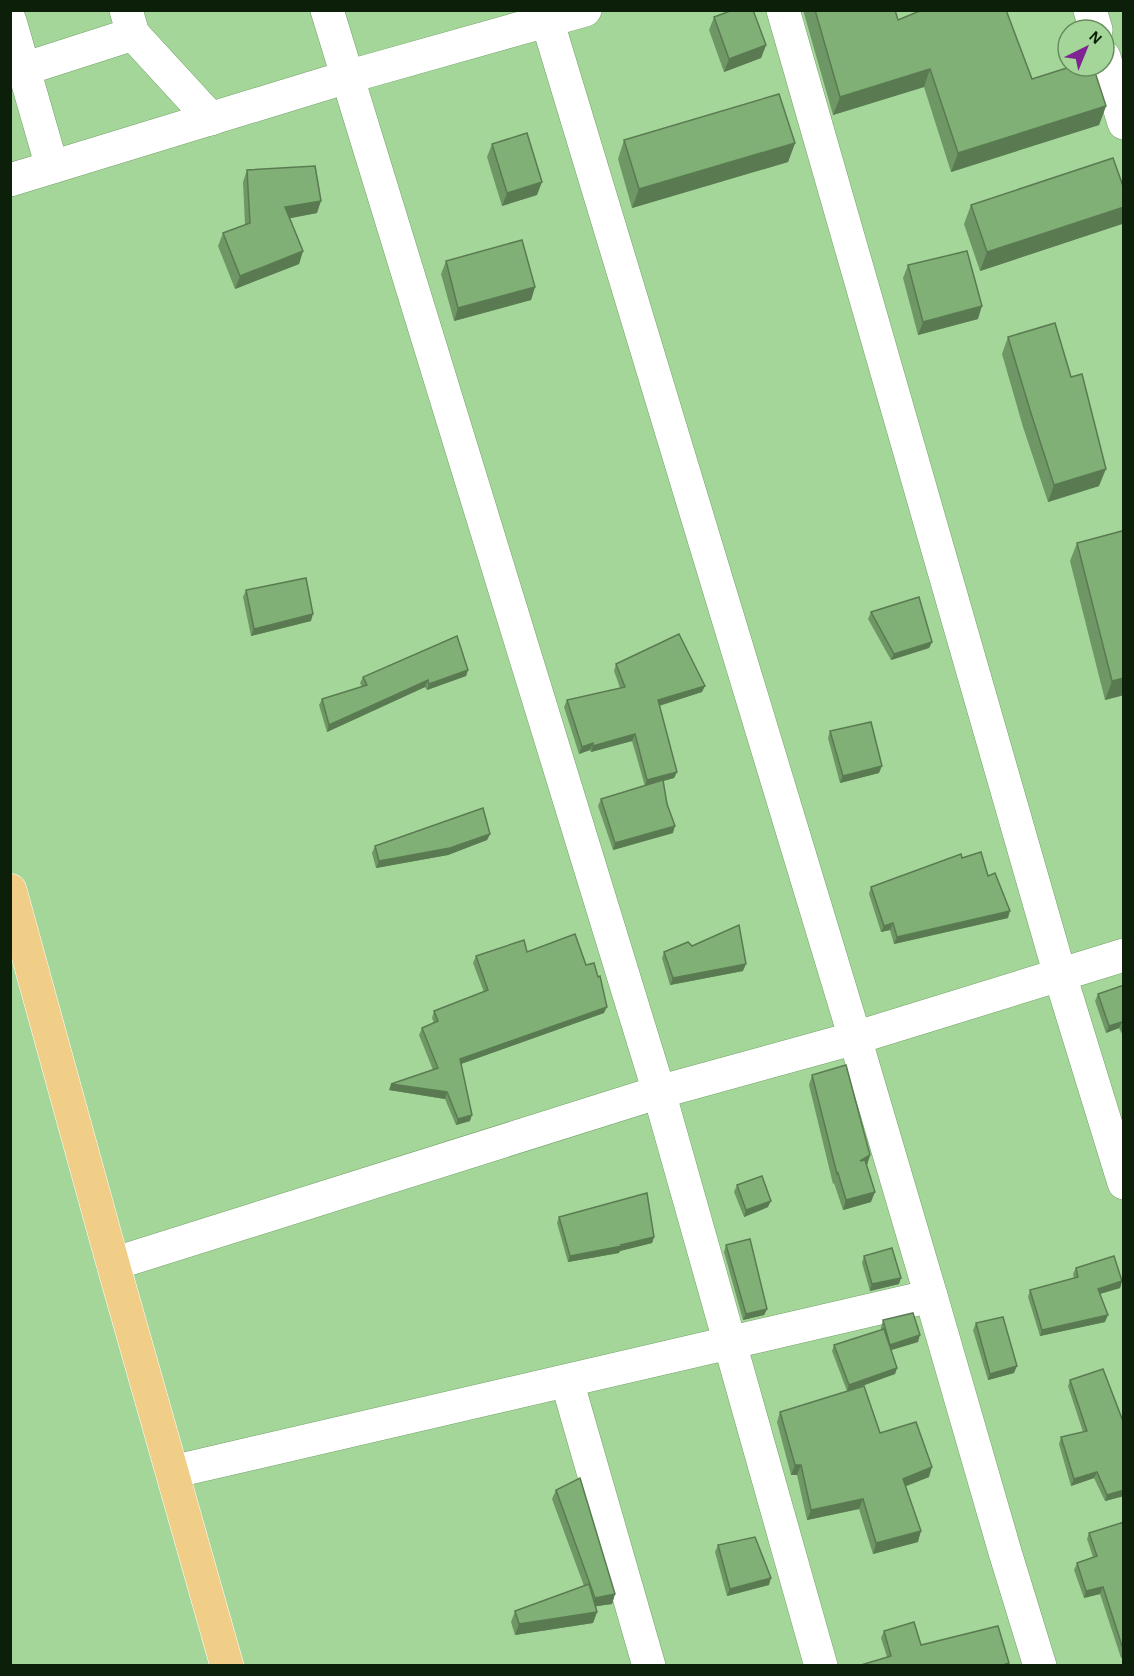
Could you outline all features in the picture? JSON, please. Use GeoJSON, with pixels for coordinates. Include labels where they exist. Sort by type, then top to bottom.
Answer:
{"type":"FeatureCollection","features":[{"type":"Feature","properties":{"kind":"main road"},"geometry":{"type":"LineString","coordinates":[[10,890],[227,1665]]}},
{"type":"Feature","properties":{"kind":"street"},"geometry":{"type":"LineString","coordinates":[[327,10],[659,1092],[821,1665]]}},
{"type":"Feature","properties":{"kind":"street"},"geometry":{"type":"LineString","coordinates":[[10,180],[546,16],[585,10]]}},
{"type":"Feature","properties":{"kind":"street"},"geometry":{"type":"LineString","coordinates":[[783,10],[1060,975],[1123,1182]]}},
{"type":"Feature","properties":{"kind":"street"},"geometry":{"type":"LineString","coordinates":[[546,16],[855,1038],[1040,1665]]}},
{"type":"Feature","properties":{"kind":"street"},"geometry":{"type":"LineString","coordinates":[[10,21],[52,167]]}},
{"type":"Feature","properties":{"kind":"street"},"geometry":{"type":"LineString","coordinates":[[24,69],[130,22],[211,119]]}},
{"type":"Feature","properties":{"kind":"street"},"geometry":{"type":"LineString","coordinates":[[1110,78],[1124,123]]}},
{"type":"Feature","properties":{"kind":"street"},"geometry":{"type":"LineString","coordinates":[[113,1264],[659,1092],[855,1038],[1124,956]]}},
{"type":"Feature","properties":{"kind":"street"},"geometry":{"type":"LineString","coordinates":[[172,1472],[932,1296]]}},
{"type":"Feature","properties":{"kind":"street"},"geometry":{"type":"LineString","coordinates":[[567,1381],[649,1665]]}},
{"type":"Feature","properties":{"kind":"building"},"geometry":{"type":"Polygon","coordinates":[[[733,10],[753,10],[766,45],[729,59],[714,17],[733,10]]]}},
{"type":"Feature","properties":{"kind":"building"},"geometry":{"type":"Polygon","coordinates":[[[815,10],[895,10],[898,20],[922,10],[1006,10],[1032,79],[1056,71],[1056,78],[1097,78],[1106,106],[958,153],[930,69],[840,97],[815,10]]]}},
{"type":"Feature","properties":{"kind":"building"},"geometry":{"type":"Polygon","coordinates":[[[779,94],[795,143],[639,189],[624,140],[779,94]]]}},
{"type":"Feature","properties":{"kind":"building"},"geometry":{"type":"Polygon","coordinates":[[[527,133],[542,182],[507,193],[492,144],[527,133]]]}},
{"type":"Feature","properties":{"kind":"building"},"geometry":{"type":"Polygon","coordinates":[[[1113,158],[1124,189],[1124,207],[987,252],[971,205],[1113,158]]]}},
{"type":"Feature","properties":{"kind":"building"},"geometry":{"type":"Polygon","coordinates":[[[315,166],[321,201],[285,207],[303,251],[240,276],[223,233],[250,223],[247,170],[315,166]]]}},
{"type":"Feature","properties":{"kind":"building"},"geometry":{"type":"Polygon","coordinates":[[[522,240],[535,287],[458,308],[446,261],[522,240]]]}},
{"type":"Feature","properties":{"kind":"building"},"geometry":{"type":"Polygon","coordinates":[[[967,251],[982,306],[923,322],[908,265],[967,251]]]}},
{"type":"Feature","properties":{"kind":"building"},"geometry":{"type":"Polygon","coordinates":[[[1055,323],[1071,377],[1082,374],[1106,469],[1054,485],[1008,337],[1055,323]]]}},
{"type":"Feature","properties":{"kind":"building"},"geometry":{"type":"Polygon","coordinates":[[[1122,531],[1124,536],[1124,678],[1112,681],[1077,543],[1122,531]]]}},
{"type":"Feature","properties":{"kind":"building"},"geometry":{"type":"Polygon","coordinates":[[[306,578],[313,614],[254,629],[246,590],[306,578]]]}},
{"type":"Feature","properties":{"kind":"building"},"geometry":{"type":"Polygon","coordinates":[[[919,597],[932,642],[894,654],[871,612],[919,597]]]}},
{"type":"Feature","properties":{"kind":"building"},"geometry":{"type":"Polygon","coordinates":[[[679,634],[705,686],[658,700],[677,772],[647,780],[635,734],[582,747],[567,700],[625,687],[616,664],[679,634]]]}},
{"type":"Feature","properties":{"kind":"building"},"geometry":{"type":"Polygon","coordinates":[[[457,636],[468,670],[429,684],[428,680],[329,725],[322,699],[367,685],[363,677],[457,636]]]}},
{"type":"Feature","properties":{"kind":"building"},"geometry":{"type":"Polygon","coordinates":[[[871,722],[882,766],[843,776],[830,731],[871,722]]]}},
{"type":"Feature","properties":{"kind":"building"},"geometry":{"type":"Polygon","coordinates":[[[663,780],[667,804],[675,826],[615,843],[601,799],[663,780]]]}},
{"type":"Feature","properties":{"kind":"building"},"geometry":{"type":"Polygon","coordinates":[[[483,808],[490,834],[450,848],[379,861],[375,846],[483,808]]]}},
{"type":"Feature","properties":{"kind":"building"},"geometry":{"type":"Polygon","coordinates":[[[981,852],[988,876],[995,873],[1010,911],[897,937],[893,923],[884,926],[871,887],[961,854],[962,858],[981,852]]]}},
{"type":"Feature","properties":{"kind":"building"},"geometry":{"type":"Polygon","coordinates":[[[739,925],[746,964],[673,978],[664,952],[688,942],[692,946],[739,925]]]}},
{"type":"Feature","properties":{"kind":"building"},"geometry":{"type":"Polygon","coordinates":[[[575,934],[586,965],[594,963],[598,977],[600,976],[607,1007],[460,1059],[472,1115],[458,1119],[447,1092],[391,1084],[438,1068],[422,1028],[438,1021],[434,1011],[488,990],[476,956],[524,940],[527,952],[575,934]]]}},
{"type":"Feature","properties":{"kind":"building"},"geometry":{"type":"Polygon","coordinates":[[[1124,985],[1124,1026],[1122,1022],[1109,1026],[1098,994],[1124,985]]]}},
{"type":"Feature","properties":{"kind":"building"},"geometry":{"type":"Polygon","coordinates":[[[846,1065],[870,1155],[860,1161],[865,1160],[875,1192],[846,1200],[837,1174],[812,1075],[846,1065]]]}},
{"type":"Feature","properties":{"kind":"building"},"geometry":{"type":"Polygon","coordinates":[[[762,1176],[771,1201],[746,1210],[737,1185],[762,1176]]]}},
{"type":"Feature","properties":{"kind":"building"},"geometry":{"type":"Polygon","coordinates":[[[647,1193],[654,1237],[570,1256],[559,1217],[647,1193]]]}},
{"type":"Feature","properties":{"kind":"building"},"geometry":{"type":"Polygon","coordinates":[[[750,1239],[767,1309],[746,1314],[726,1245],[750,1239]]]}},
{"type":"Feature","properties":{"kind":"building"},"geometry":{"type":"Polygon","coordinates":[[[892,1248],[901,1278],[872,1284],[864,1256],[892,1248]]]}},
{"type":"Feature","properties":{"kind":"building"},"geometry":{"type":"Polygon","coordinates":[[[1114,1256],[1122,1281],[1098,1289],[1108,1315],[1042,1330],[1030,1290],[1078,1277],[1076,1268],[1114,1256]]]}},
{"type":"Feature","properties":{"kind":"building"},"geometry":{"type":"Polygon","coordinates":[[[913,1313],[920,1335],[890,1345],[883,1320],[913,1313]]]}},
{"type":"Feature","properties":{"kind":"building"},"geometry":{"type":"Polygon","coordinates":[[[1003,1317],[1017,1366],[990,1374],[976,1323],[1003,1317]]]}},
{"type":"Feature","properties":{"kind":"building"},"geometry":{"type":"Polygon","coordinates":[[[884,1329],[897,1368],[849,1385],[834,1345],[884,1329]]]}},
{"type":"Feature","properties":{"kind":"building"},"geometry":{"type":"Polygon","coordinates":[[[1103,1369],[1124,1424],[1124,1490],[1107,1495],[1097,1472],[1074,1479],[1061,1437],[1087,1431],[1070,1380],[1103,1369]]]}},
{"type":"Feature","properties":{"kind":"building"},"geometry":{"type":"Polygon","coordinates":[[[864,1386],[880,1433],[916,1422],[932,1467],[903,1479],[921,1531],[876,1543],[863,1499],[811,1510],[801,1465],[795,1465],[780,1412],[864,1386]]]}},
{"type":"Feature","properties":{"kind":"building"},"geometry":{"type":"Polygon","coordinates":[[[580,1478],[615,1594],[595,1598],[556,1490],[580,1478]]]}},
{"type":"Feature","properties":{"kind":"building"},"geometry":{"type":"Polygon","coordinates":[[[1124,1522],[1124,1652],[1103,1587],[1086,1591],[1077,1563],[1097,1556],[1089,1533],[1124,1522]]]}},
{"type":"Feature","properties":{"kind":"building"},"geometry":{"type":"Polygon","coordinates":[[[755,1537],[771,1578],[730,1589],[718,1545],[755,1537]]]}},
{"type":"Feature","properties":{"kind":"building"},"geometry":{"type":"Polygon","coordinates":[[[589,1584],[597,1612],[519,1624],[515,1611],[589,1584]]]}},
{"type":"Feature","properties":{"kind":"building"},"geometry":{"type":"Polygon","coordinates":[[[914,1622],[921,1645],[998,1626],[1009,1663],[1003,1665],[861,1665],[891,1656],[884,1631],[914,1622]]]}}]}
